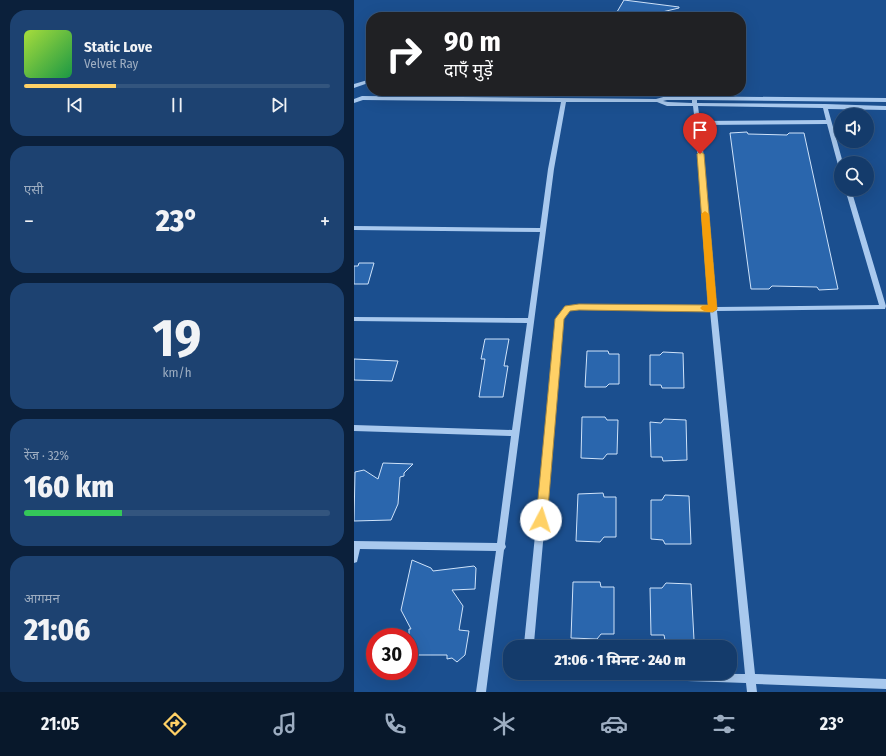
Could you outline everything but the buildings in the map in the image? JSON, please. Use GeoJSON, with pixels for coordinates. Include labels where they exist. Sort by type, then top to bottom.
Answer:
{"type":"FeatureCollection","features":[{"type":"Feature","properties":{"kind":"street"},"geometry":{"type":"LineString","coordinates":[[354,86],[366,82]]}},
{"type":"Feature","properties":{"kind":"street"},"geometry":{"type":"LineString","coordinates":[[354,101],[362,98],[656,101],[667,104],[694,101],[886,100]]}},
{"type":"Feature","properties":{"kind":"street"},"geometry":{"type":"LineString","coordinates":[[481,692],[502,547],[551,169],[564,100]]}},
{"type":"Feature","properties":{"kind":"street"},"geometry":{"type":"LineString","coordinates":[[694,101],[886,108]]}},
{"type":"Feature","properties":{"kind":"street"},"geometry":{"type":"LineString","coordinates":[[694,101],[698,123],[713,309],[752,692]]}},
{"type":"Feature","properties":{"kind":"street"},"geometry":{"type":"LineString","coordinates":[[825,106],[828,122],[838,156]]}},
{"type":"Feature","properties":{"kind":"street"},"geometry":{"type":"LineString","coordinates":[[698,123],[828,122]]}},
{"type":"Feature","properties":{"kind":"street"},"geometry":{"type":"LineString","coordinates":[[530,640],[560,319],[568,308],[579,307],[713,309],[885,308],[850,196]]}},
{"type":"Feature","properties":{"kind":"street"},"geometry":{"type":"LineString","coordinates":[[354,228],[543,230]]}},
{"type":"Feature","properties":{"kind":"street"},"geometry":{"type":"LineString","coordinates":[[354,319],[531,321]]}},
{"type":"Feature","properties":{"kind":"street"},"geometry":{"type":"LineString","coordinates":[[354,428],[516,433]]}},
{"type":"Feature","properties":{"kind":"street"},"geometry":{"type":"LineString","coordinates":[[354,559],[356,545],[502,547]]}},
{"type":"Feature","properties":{"kind":"street"},"geometry":{"type":"LineString","coordinates":[[737,679],[886,684]]}},
{"type":"Feature","properties":{"kind":"slow traffic"},"geometry":{"type":"LineString","coordinates":[[705,214],[713,309],[705,308]]}},
{"type":"Feature","properties":{"kind":"route"},"geometry":{"type":"LineString","coordinates":[[541,520],[560,319],[568,308],[713,309],[700,154]]}}]}
